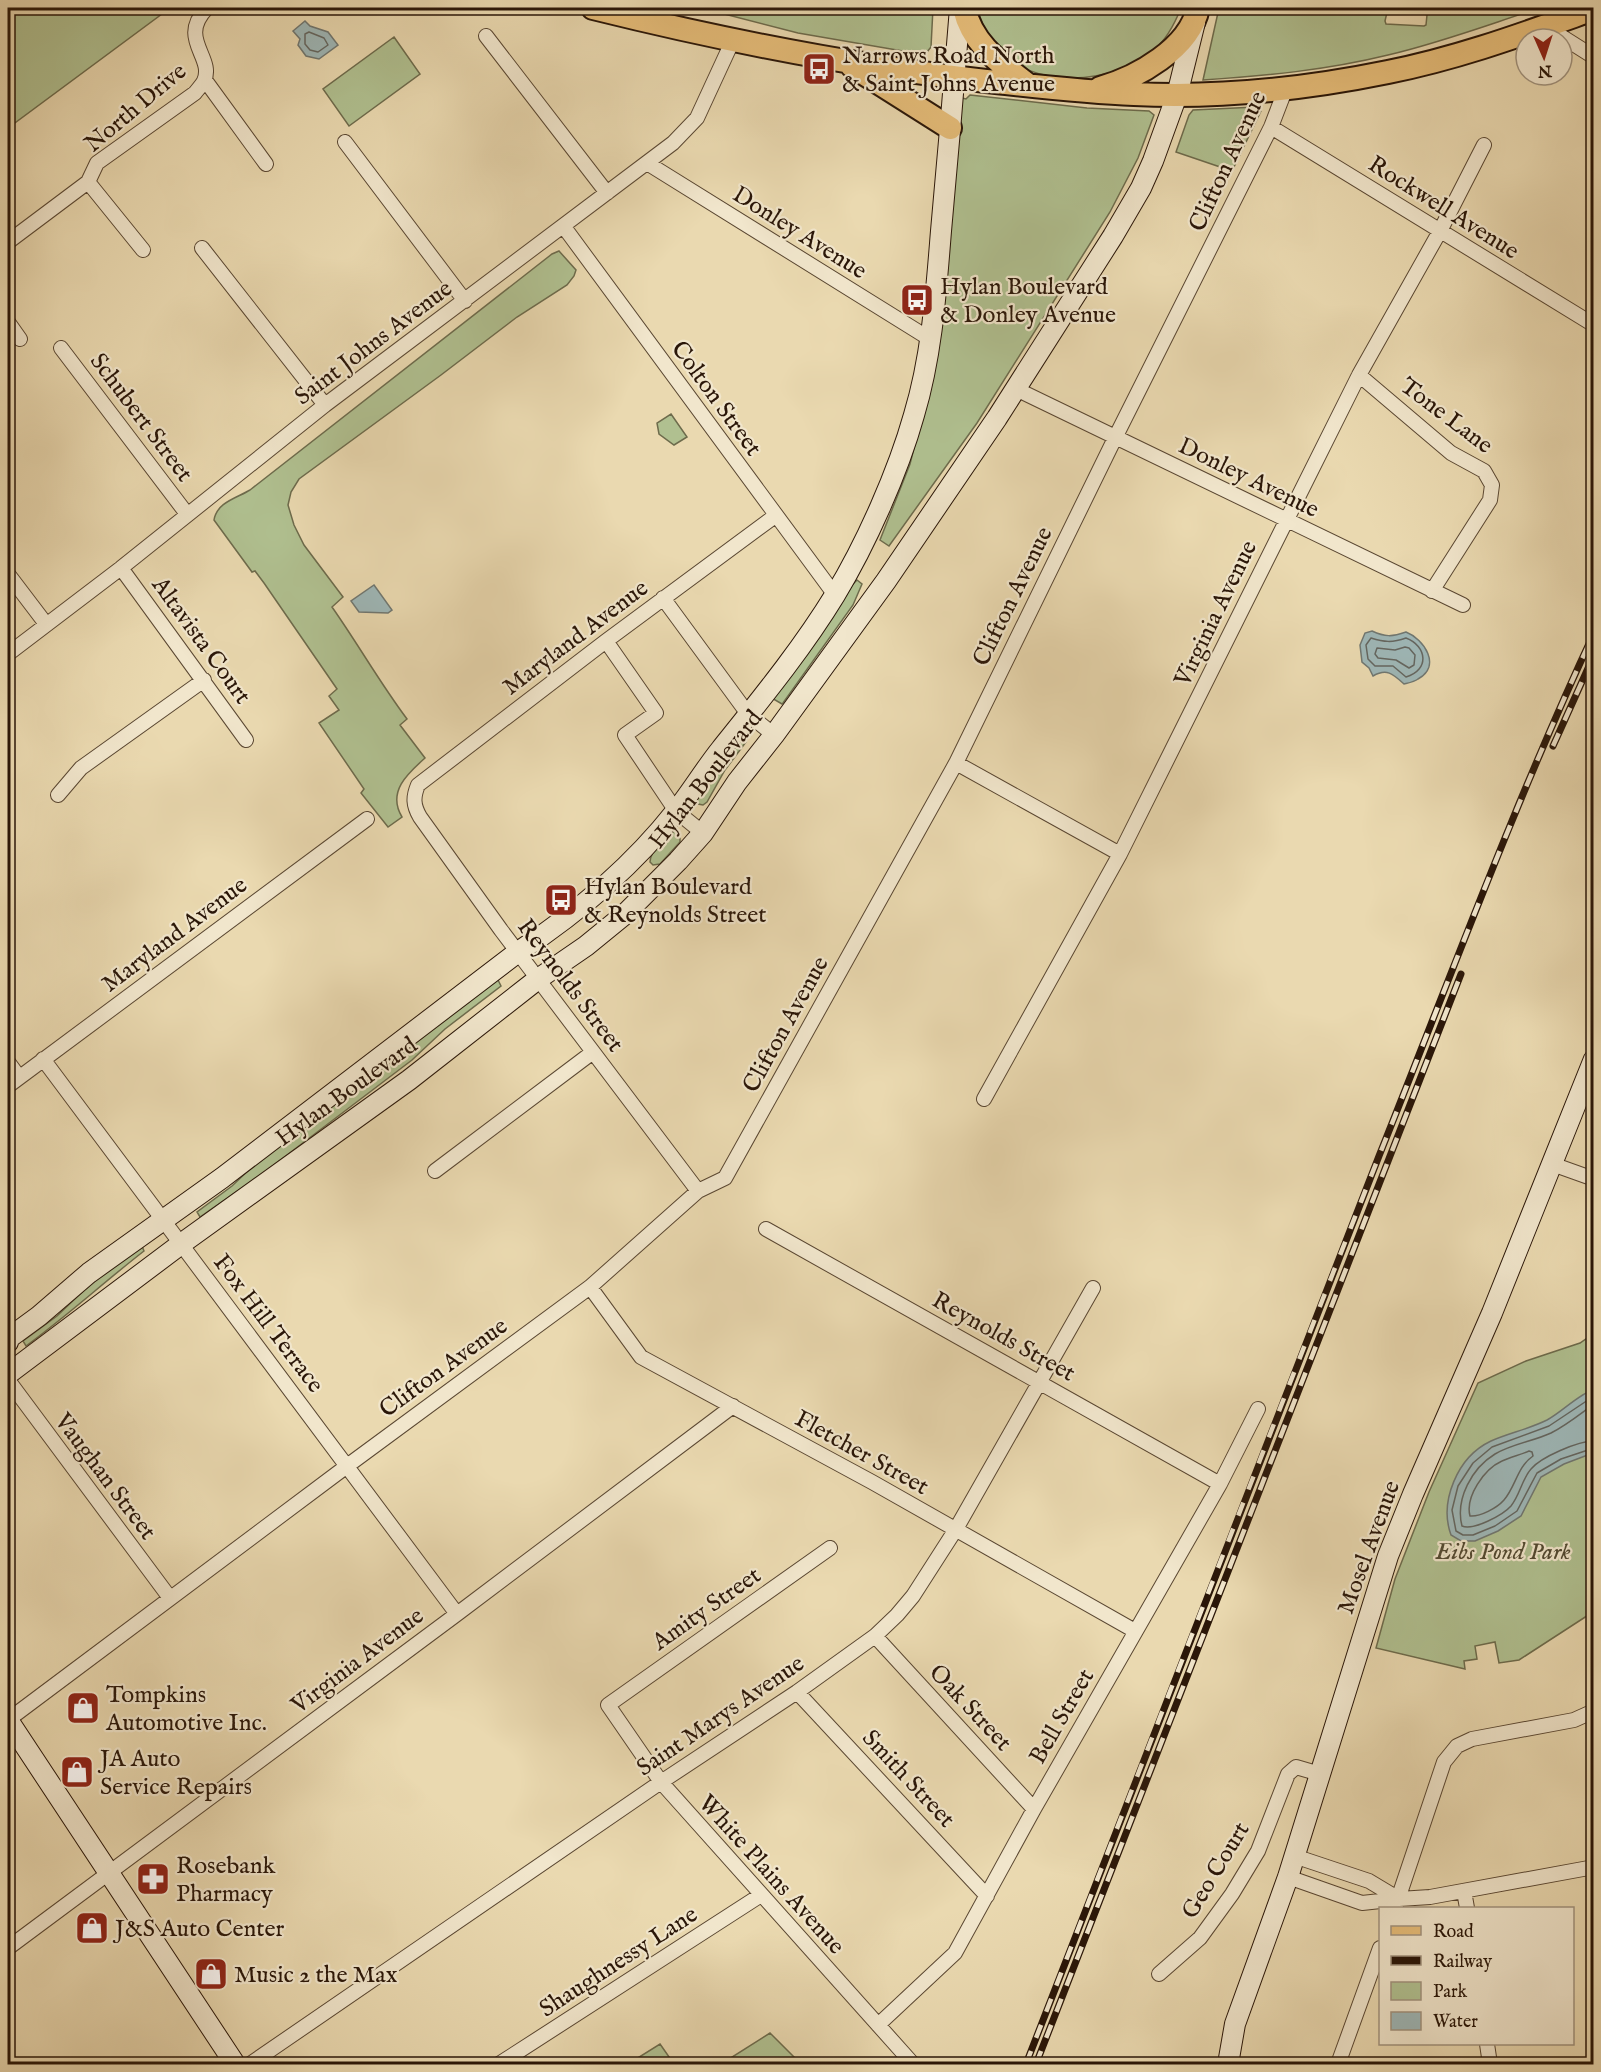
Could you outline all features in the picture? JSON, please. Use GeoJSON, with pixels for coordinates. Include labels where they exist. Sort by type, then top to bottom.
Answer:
{"type":"FeatureCollection","features":[{"type":"Feature","properties":{"kind":"main road"},"geometry":{"type":"LineString","coordinates":[[593,8],[733,40],[955,77],[1087,91],[1177,95],[1286,87],[1358,78],[1471,52],[1593,9]]}},
{"type":"Feature","properties":{"kind":"main road"},"geometry":{"type":"LineString","coordinates":[[962,8],[971,29],[984,48],[1028,86]]}},
{"type":"Feature","properties":{"kind":"main road","name":"Hylan Boulevard"},"geometry":{"type":"LineString","coordinates":[[8,1342],[9,1338],[89,1273],[222,1178],[518,952],[555,928],[630,864],[676,811],[835,595],[884,496],[907,437],[920,394],[930,339],[962,8]]}},
{"type":"Feature","properties":{"kind":"main road"},"geometry":{"type":"LineString","coordinates":[[1087,91],[1128,79],[1149,68],[1177,43],[1197,14]]}},
{"type":"Feature","properties":{"kind":"main road","name":"Hylan Boulevard"},"geometry":{"type":"LineString","coordinates":[[8,1374],[181,1244],[409,1080],[538,980],[586,946],[624,915],[703,833],[737,782],[886,581],[1016,389],[1113,236],[1141,188],[1153,161],[1177,95],[1197,14]]}},
{"type":"Feature","properties":{"kind":"main road"},"geometry":{"type":"LineString","coordinates":[[843,60],[950,128]]}},
{"type":"Feature","properties":{"kind":"main road","name":"Mosel Avenue"},"geometry":{"type":"LineString","coordinates":[[1228,2064],[1235,2024],[1288,1877],[1388,1556],[1492,1313],[1593,1059]]}},
{"type":"Feature","properties":{"kind":"main road"},"geometry":{"type":"LineString","coordinates":[[8,1720],[235,2064]]}},
{"type":"Feature","properties":{"kind":"street","name":"North Drive"},"geometry":{"type":"LineString","coordinates":[[8,242],[88,182],[97,163],[195,93],[205,80],[206,69],[195,39],[195,24],[207,8]]}},
{"type":"Feature","properties":{"kind":"street"},"geometry":{"type":"LineString","coordinates":[[1545,26],[1593,57]]}},
{"type":"Feature","properties":{"kind":"street"},"geometry":{"type":"LineString","coordinates":[[486,36],[607,193]]}},
{"type":"Feature","properties":{"kind":"street","name":"Saint Johns Avenue"},"geometry":{"type":"LineString","coordinates":[[8,654],[121,568],[326,405],[673,143],[697,118],[733,40]]}},
{"type":"Feature","properties":{"kind":"street"},"geometry":{"type":"LineString","coordinates":[[205,80],[266,164]]}},
{"type":"Feature","properties":{"kind":"street","name":"Clifton Avenue"},"geometry":{"type":"LineString","coordinates":[[8,1720],[590,1287],[698,1191],[725,1178],[956,763],[1271,127],[1286,87]]}},
{"type":"Feature","properties":{"kind":"street","name":"Rockwell Avenue"},"geometry":{"type":"LineString","coordinates":[[1271,127],[1593,325]]}},
{"type":"Feature","properties":{"kind":"street"},"geometry":{"type":"LineString","coordinates":[[345,142],[465,301]]}},
{"type":"Feature","properties":{"kind":"street","name":"Virginia Avenue"},"geometry":{"type":"LineString","coordinates":[[984,1099],[1120,854],[1359,375],[1440,231],[1484,145]]}},
{"type":"Feature","properties":{"kind":"street","name":"Donley Avenue"},"geometry":{"type":"LineString","coordinates":[[647,163],[930,339]]}},
{"type":"Feature","properties":{"kind":"street"},"geometry":{"type":"LineString","coordinates":[[88,182],[143,250]]}},
{"type":"Feature","properties":{"kind":"street","name":"Colton Street"},"geometry":{"type":"LineString","coordinates":[[564,227],[835,595]]}},
{"type":"Feature","properties":{"kind":"street"},"geometry":{"type":"LineString","coordinates":[[202,248],[326,405]]}},
{"type":"Feature","properties":{"kind":"street"},"geometry":{"type":"LineString","coordinates":[[8,322],[20,339]]}},
{"type":"Feature","properties":{"kind":"street","name":"Schubert Street"},"geometry":{"type":"LineString","coordinates":[[61,348],[187,514]]}},
{"type":"Feature","properties":{"kind":"street","name":"Tone Lane"},"geometry":{"type":"LineString","coordinates":[[1359,375],[1451,453],[1484,471],[1492,485],[1490,500],[1432,591]]}},
{"type":"Feature","properties":{"kind":"street","name":"Donley Avenue"},"geometry":{"type":"LineString","coordinates":[[1016,389],[1463,605]]}},
{"type":"Feature","properties":{"kind":"street","name":"Maryland Avenue"},"geometry":{"type":"LineString","coordinates":[[414,802],[418,785],[663,598],[775,516]]}},
{"type":"Feature","properties":{"kind":"street","name":"Altavista Court"},"geometry":{"type":"LineString","coordinates":[[121,568],[246,740]]}},
{"type":"Feature","properties":{"kind":"street"},"geometry":{"type":"LineString","coordinates":[[8,574],[46,624]]}},
{"type":"Feature","properties":{"kind":"street"},"geometry":{"type":"LineString","coordinates":[[663,598],[748,714],[774,735]]}},
{"type":"Feature","properties":{"kind":"street"},"geometry":{"type":"LineString","coordinates":[[606,641],[656,713],[625,735],[676,811],[703,833]]}},
{"type":"Feature","properties":{"kind":"street"},"geometry":{"type":"LineString","coordinates":[[58,795],[81,768],[204,680]]}},
{"type":"Feature","properties":{"kind":"street"},"geometry":{"type":"LineString","coordinates":[[956,763],[1120,854]]}},
{"type":"Feature","properties":{"kind":"street","name":"Reynolds Street"},"geometry":{"type":"LineString","coordinates":[[414,802],[420,817],[538,980],[698,1191]]}},
{"type":"Feature","properties":{"kind":"street","name":"Maryland Avenue"},"geometry":{"type":"LineString","coordinates":[[8,1086],[367,819]]}},
{"type":"Feature","properties":{"kind":"street"},"geometry":{"type":"LineString","coordinates":[[435,1171],[593,1052]]}},
{"type":"Feature","properties":{"kind":"street","name":"Fox Hill Terrace"},"geometry":{"type":"LineString","coordinates":[[44,1059],[457,1614]]}},
{"type":"Feature","properties":{"kind":"street"},"geometry":{"type":"LineString","coordinates":[[8,1062],[19,1077]]}},
{"type":"Feature","properties":{"kind":"street"},"geometry":{"type":"LineString","coordinates":[[1552,1164],[1593,1179]]}},
{"type":"Feature","properties":{"kind":"street","name":"Reynolds Street"},"geometry":{"type":"LineString","coordinates":[[766,1229],[1220,1484]]}},
{"type":"Feature","properties":{"kind":"street","name":"Fletcher Street"},"geometry":{"type":"LineString","coordinates":[[590,1287],[641,1356],[956,1529],[1135,1631]]}},
{"type":"Feature","properties":{"kind":"street","name":"Saint Marys Avenue"},"geometry":{"type":"LineString","coordinates":[[250,2064],[661,1782],[797,1692],[875,1636],[913,1596],[956,1529],[1092,1288]]}},
{"type":"Feature","properties":{"kind":"street","name":"Vaughan Street"},"geometry":{"type":"LineString","coordinates":[[8,1380],[170,1598]]}},
{"type":"Feature","properties":{"kind":"street","name":"Virginia Avenue"},"geometry":{"type":"LineString","coordinates":[[8,1948],[733,1406]]}},
{"type":"Feature","properties":{"kind":"street","name":"Bell Street"},"geometry":{"type":"LineString","coordinates":[[878,2025],[955,1953],[1034,1809],[1220,1484],[1258,1409]]}},
{"type":"Feature","properties":{"kind":"street","name":"Amity Street"},"geometry":{"type":"LineString","coordinates":[[608,1705],[830,1548]]}},
{"type":"Feature","properties":{"kind":"street","name":"Oak Street"},"geometry":{"type":"LineString","coordinates":[[875,1636],[1034,1809]]}},
{"type":"Feature","properties":{"kind":"street","name":"Smith Street"},"geometry":{"type":"LineString","coordinates":[[797,1692],[987,1896]]}},
{"type":"Feature","properties":{"kind":"street","name":"White Plains Avenue"},"geometry":{"type":"LineString","coordinates":[[608,1705],[661,1782],[914,2064]]}},
{"type":"Feature","properties":{"kind":"street"},"geometry":{"type":"LineString","coordinates":[[1397,1904],[1444,1762],[1457,1746],[1472,1739],[1574,1720],[1593,1711]]}},
{"type":"Feature","properties":{"kind":"street","name":"Geo Court"},"geometry":{"type":"LineString","coordinates":[[1159,1974],[1200,1938],[1233,1894],[1258,1851],[1288,1774],[1296,1767],[1320,1774]]}},
{"type":"Feature","properties":{"kind":"street"},"geometry":{"type":"LineString","coordinates":[[1294,1856],[1369,1881],[1397,1904]]}},
{"type":"Feature","properties":{"kind":"street"},"geometry":{"type":"LineString","coordinates":[[1288,1877],[1362,1902],[1397,1904],[1593,1867]]}},
{"type":"Feature","properties":{"kind":"street"},"geometry":{"type":"LineString","coordinates":[[1464,1891],[1467,1907]]}},
{"type":"Feature","properties":{"kind":"street","name":"Shaughnessy Lane"},"geometry":{"type":"LineString","coordinates":[[499,2064],[761,1895]]}},
{"type":"Feature","properties":{"kind":"street"},"geometry":{"type":"LineString","coordinates":[[1338,2064],[1379,1951]]}},
{"type":"Feature","properties":{"kind":"street"},"geometry":{"type":"LineString","coordinates":[[1487,2045],[1490,2064]]}},
{"type":"Feature","properties":{"kind":"green space"},"geometry":{"type":"Polygon","coordinates":[[[8,8],[170,8],[8,128],[8,8]]]}},
{"type":"Feature","properties":{"kind":"green space"},"geometry":{"type":"Polygon","coordinates":[[[701,8],[933,8],[931,47],[927,52],[920,54],[798,33],[701,8]]]}},
{"type":"Feature","properties":{"kind":"green space"},"geometry":{"type":"Polygon","coordinates":[[[977,8],[1181,8],[1163,41],[1137,62],[1095,76],[1073,78],[1050,76],[1028,70],[1009,60],[991,41],[977,8]]]}},
{"type":"Feature","properties":{"kind":"green space"},"geometry":{"type":"Polygon","coordinates":[[[1219,8],[1388,8],[1386,24],[1424,26],[1427,15],[1412,8],[1540,8],[1427,45],[1342,65],[1296,72],[1203,80],[1219,8]]]}},
{"type":"Feature","properties":{"kind":"green space"},"geometry":{"type":"Polygon","coordinates":[[[394,37],[420,74],[349,126],[323,89],[394,37]]]}},
{"type":"Feature","properties":{"kind":"green space"},"geometry":{"type":"Polygon","coordinates":[[[970,95],[1087,108],[1149,111],[1154,115],[1138,158],[1110,212],[977,423],[889,546],[880,540],[910,464],[928,393],[962,98],[966,99],[970,95]]]}},
{"type":"Feature","properties":{"kind":"green space"},"geometry":{"type":"Polygon","coordinates":[[[1256,107],[1261,111],[1232,171],[1176,152],[1189,115],[1193,110],[1256,107]]]}},
{"type":"Feature","properties":{"kind":"green space"},"geometry":{"type":"Polygon","coordinates":[[[559,251],[576,270],[567,285],[517,317],[299,479],[291,492],[288,505],[294,525],[304,545],[343,597],[332,607],[407,719],[400,725],[425,758],[401,784],[397,799],[402,817],[388,827],[361,793],[364,789],[319,723],[339,710],[329,696],[337,689],[264,583],[255,571],[252,572],[214,520],[219,509],[228,501],[250,490],[552,254],[559,251]]]}},
{"type":"Feature","properties":{"kind":"green space"},"geometry":{"type":"Polygon","coordinates":[[[671,414],[687,437],[674,445],[659,434],[657,423],[671,414]]]}},
{"type":"Feature","properties":{"kind":"green space"},"geometry":{"type":"Polygon","coordinates":[[[857,580],[862,584],[853,605],[783,703],[770,697],[851,586],[857,580]]]}},
{"type":"Feature","properties":{"kind":"green space"},"geometry":{"type":"Polygon","coordinates":[[[740,737],[747,737],[746,742],[725,770],[707,802],[703,805],[698,804],[696,799],[740,737]]]}},
{"type":"Feature","properties":{"kind":"green space"},"geometry":{"type":"Polygon","coordinates":[[[675,831],[680,835],[680,842],[660,864],[653,865],[650,862],[655,849],[675,831]]]}},
{"type":"Feature","properties":{"kind":"green space"},"geometry":{"type":"Polygon","coordinates":[[[494,980],[498,980],[501,986],[445,1029],[412,1060],[262,1174],[200,1217],[197,1212],[232,1186],[252,1167],[494,980]]]}},
{"type":"Feature","properties":{"kind":"green space"},"geometry":{"type":"Polygon","coordinates":[[[142,1246],[144,1251],[26,1346],[23,1341],[57,1316],[102,1273],[142,1246]]]}},
{"type":"Feature","properties":{"kind":"green space","name":"Eibs Pond Park"},"geometry":{"type":"Polygon","coordinates":[[[1593,1334],[1593,1612],[1519,1660],[1499,1663],[1495,1642],[1475,1646],[1477,1659],[1464,1661],[1465,1669],[1376,1648],[1395,1579],[1429,1492],[1478,1383],[1526,1361],[1580,1343],[1593,1334]]]}},
{"type":"Feature","properties":{"kind":"green space"},"geometry":{"type":"Polygon","coordinates":[[[770,2033],[801,2064],[721,2064],[770,2033]]]}},
{"type":"Feature","properties":{"kind":"green space"},"geometry":{"type":"Polygon","coordinates":[[[660,2044],[674,2064],[628,2064],[660,2044]]]}},
{"type":"Feature","properties":{"kind":"water"},"geometry":{"type":"Polygon","coordinates":[[[305,21],[310,26],[328,32],[338,45],[319,59],[306,56],[298,45],[300,39],[293,31],[305,21]]]}},
{"type":"Feature","properties":{"kind":"water"},"geometry":{"type":"Polygon","coordinates":[[[374,585],[392,610],[388,613],[359,612],[351,601],[374,585]]]}},
{"type":"Feature","properties":{"kind":"water"},"geometry":{"type":"Polygon","coordinates":[[[1372,631],[1385,635],[1406,632],[1413,635],[1428,653],[1429,667],[1425,674],[1415,681],[1404,684],[1390,673],[1382,672],[1373,676],[1362,662],[1360,645],[1365,633],[1372,631]]]}},
{"type":"Feature","properties":{"kind":"water"},"geometry":{"type":"Polygon","coordinates":[[[1593,1390],[1593,1453],[1564,1464],[1541,1477],[1521,1516],[1498,1531],[1475,1541],[1461,1541],[1451,1535],[1447,1509],[1449,1495],[1460,1469],[1469,1458],[1491,1441],[1547,1420],[1582,1395],[1593,1390]]]}},
{"type":"Feature","properties":{"kind":"railway"},"geometry":{"type":"LineString","coordinates":[[1026,2064],[1483,893],[1594,633]]}},
{"type":"Feature","properties":{"kind":"railway"},"geometry":{"type":"LineString","coordinates":[[1553,746],[1594,655]]}},
{"type":"Feature","properties":{"kind":"railway"},"geometry":{"type":"LineString","coordinates":[[1036,2064],[1461,974]]}},
{"type":"Feature","properties":{"kind":"place","name":"Narrows Road North & Saint Johns Avenue"},"geometry":{"type":"Point","coordinates":[819,69]}},
{"type":"Feature","properties":{"kind":"place","name":"Hylan Boulevard & Donley Avenue"},"geometry":{"type":"Point","coordinates":[917,300]}},
{"type":"Feature","properties":{"kind":"place","name":"Hylan Boulevard & Reynolds Street"},"geometry":{"type":"Point","coordinates":[561,900]}},
{"type":"Feature","properties":{"kind":"place","name":"Tompkins Automotive Inc."},"geometry":{"type":"Point","coordinates":[83,1708]}},
{"type":"Feature","properties":{"kind":"place","name":"JA Auto Service Repairs"},"geometry":{"type":"Point","coordinates":[77,1772]}},
{"type":"Feature","properties":{"kind":"place","name":"Rosebank Pharmacy"},"geometry":{"type":"Point","coordinates":[153,1879]}},
{"type":"Feature","properties":{"kind":"place","name":"J&S Auto Center"},"geometry":{"type":"Point","coordinates":[92,1928]}},
{"type":"Feature","properties":{"kind":"place","name":"Music 2 the Max"},"geometry":{"type":"Point","coordinates":[211,1974]}}]}
